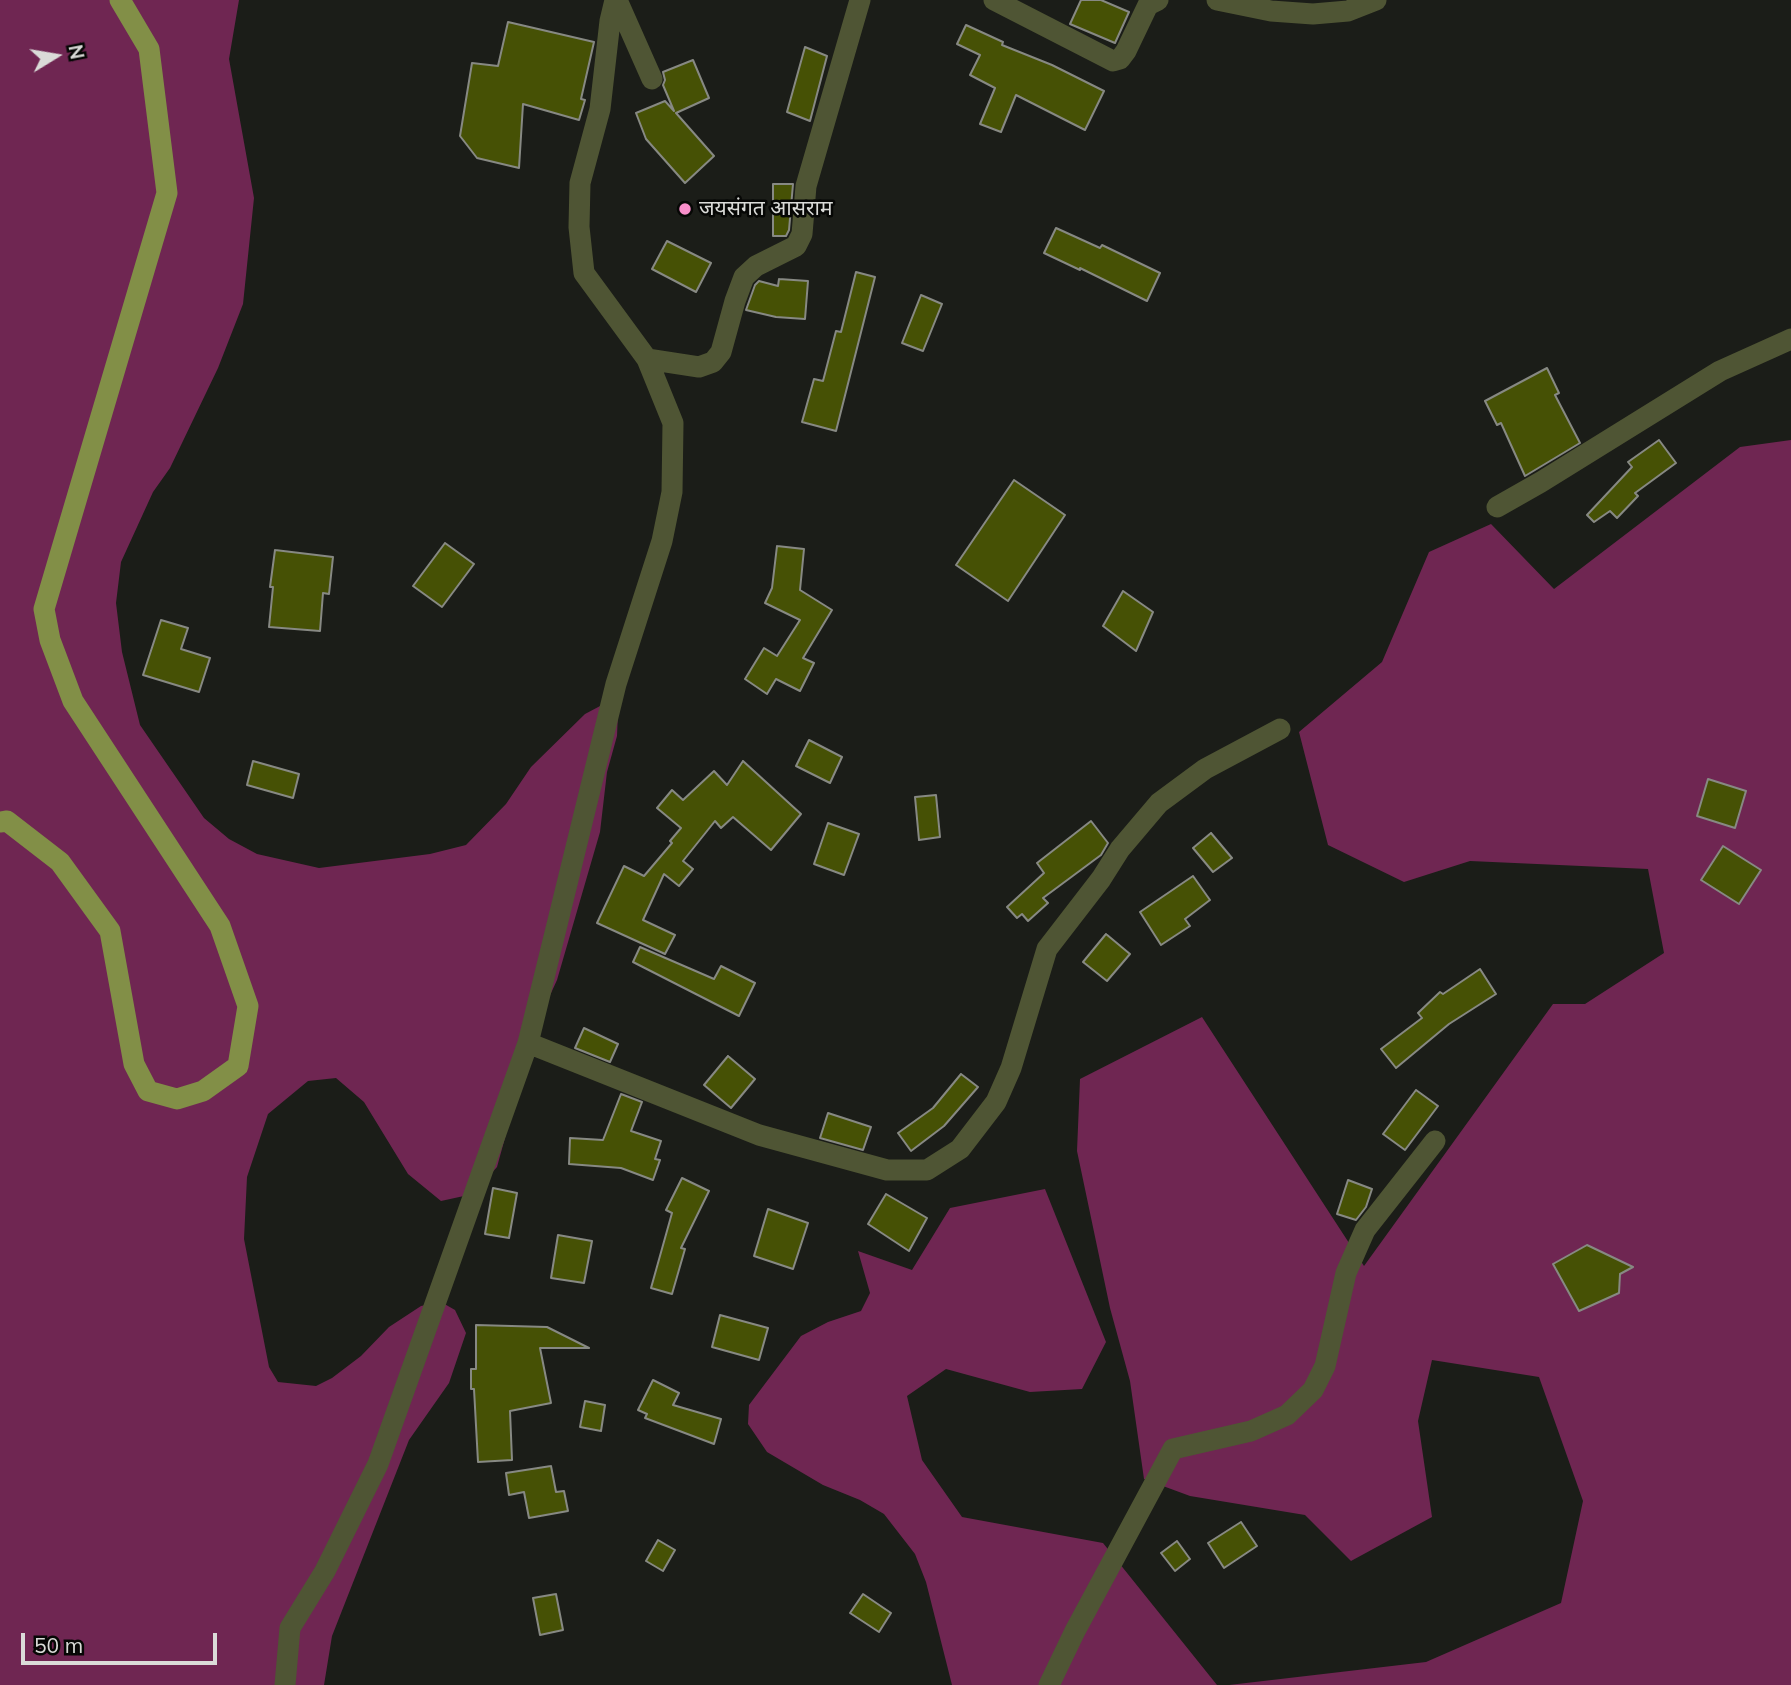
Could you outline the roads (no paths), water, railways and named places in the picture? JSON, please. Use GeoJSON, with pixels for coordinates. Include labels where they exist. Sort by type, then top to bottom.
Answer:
{"type":"FeatureCollection","features":[{"type":"Feature","properties":{"kind":"main road"},"geometry":{"type":"LineString","coordinates":[[0,822],[7,821],[60,862],[110,931],[134,1064],[148,1091],[177,1099],[203,1091],[238,1066],[248,1006],[220,926],[73,701],[50,640],[44,609],[167,193],[149,49],[120,0]]}},
{"type":"Feature","properties":{"kind":"street"},"geometry":{"type":"LineString","coordinates":[[616,0],[652,79]]}},
{"type":"Feature","properties":{"kind":"street"},"geometry":{"type":"LineString","coordinates":[[285,1685],[290,1628],[325,1571],[378,1464],[528,1043],[616,684],[662,541],[672,492],[673,423],[647,359],[584,273],[579,227],[580,183],[600,110],[610,21],[616,0]]}},
{"type":"Feature","properties":{"kind":"street"},"geometry":{"type":"LineString","coordinates":[[647,359],[699,367],[713,362],[721,352],[744,277],[756,266],[796,246],[802,234],[806,186],[860,0]]}},
{"type":"Feature","properties":{"kind":"street"},"geometry":{"type":"LineString","coordinates":[[994,0],[1113,61],[1126,51],[1148,5],[1158,0]]}},
{"type":"Feature","properties":{"kind":"street"},"geometry":{"type":"LineString","coordinates":[[1217,0],[1271,11],[1313,14],[1348,10],[1376,0]]}},
{"type":"Feature","properties":{"kind":"street"},"geometry":{"type":"LineString","coordinates":[[1497,507],[1720,370],[1791,339]]}},
{"type":"Feature","properties":{"kind":"street"},"geometry":{"type":"LineString","coordinates":[[528,1043],[759,1135],[887,1170],[928,1170],[960,1149],[996,1102],[1011,1068],[1047,949],[1101,879],[1120,849],[1159,803],[1205,769],[1280,729]]}},
{"type":"Feature","properties":{"kind":"street"},"geometry":{"type":"LineString","coordinates":[[1048,1685],[1074,1631],[1173,1449],[1251,1431],[1287,1415],[1313,1390],[1325,1366],[1346,1273],[1365,1230],[1435,1141]]}},
{"type":"Feature","properties":{"kind":"place","name":"जयसंगत आसराम"},"geometry":{"type":"Point","coordinates":[685,209]}}]}
